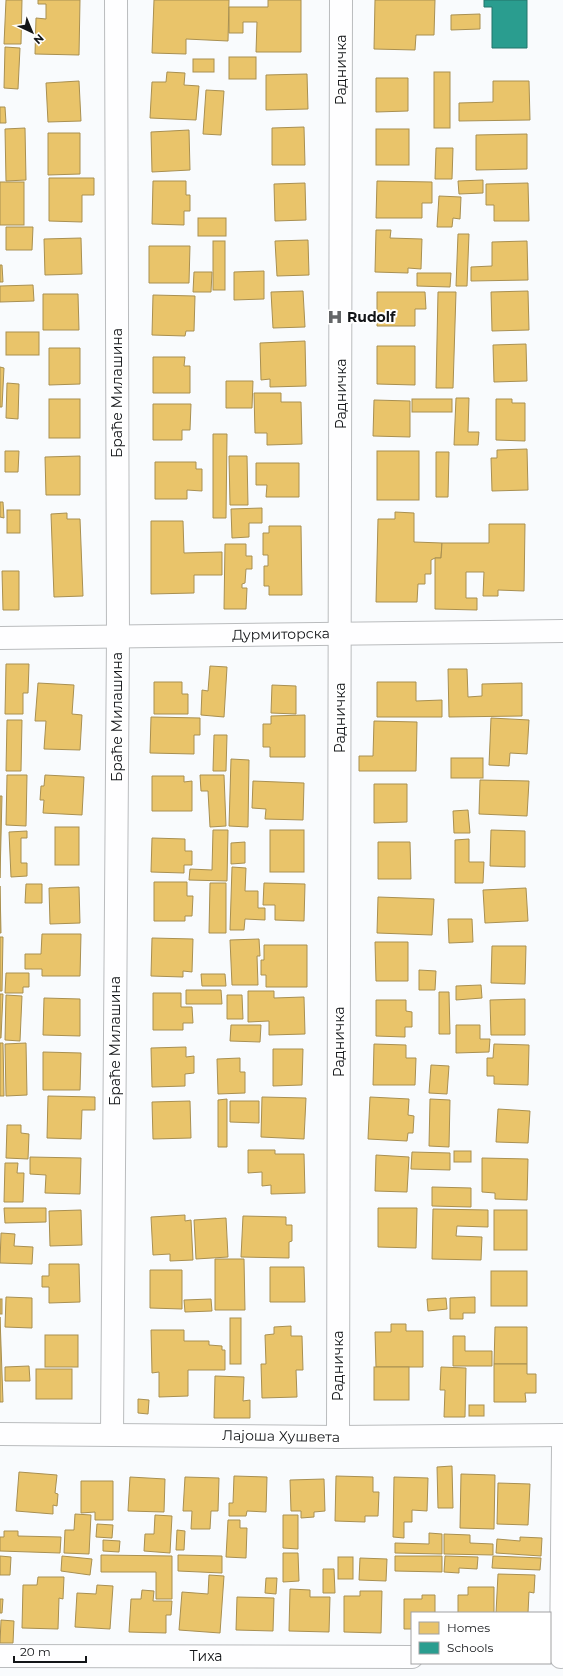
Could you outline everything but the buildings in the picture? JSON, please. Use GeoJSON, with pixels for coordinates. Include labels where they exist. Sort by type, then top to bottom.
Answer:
{"type":"FeatureCollection","features":[{"type":"Feature","properties":{"kind":"street","name":"Браће Милашина"},"geometry":{"type":"LineString","coordinates":[[112,1434],[118,636],[116,0]]}},
{"type":"Feature","properties":{"kind":"street","name":"Радничка"},"geometry":{"type":"LineString","coordinates":[[338,1437],[341,0]]}},
{"type":"Feature","properties":{"kind":"street","name":"Дурмиторска"},"geometry":{"type":"LineString","coordinates":[[0,638],[563,631]]}},
{"type":"Feature","properties":{"kind":"street","name":"Лајоша Хушвета"},"geometry":{"type":"LineString","coordinates":[[0,1434],[338,1437],[563,1435]]}},
{"type":"Feature","properties":{"kind":"street"},"geometry":{"type":"LineString","coordinates":[[558,1657],[563,1447]]}},
{"type":"Feature","properties":{"kind":"street","name":"Тиха"},"geometry":{"type":"LineString","coordinates":[[0,1656],[411,1657]]}},
{"type":"Feature","properties":{"kind":"place","name":"Rudolf"},"geometry":{"type":"Point","coordinates":[335,317]}}]}
